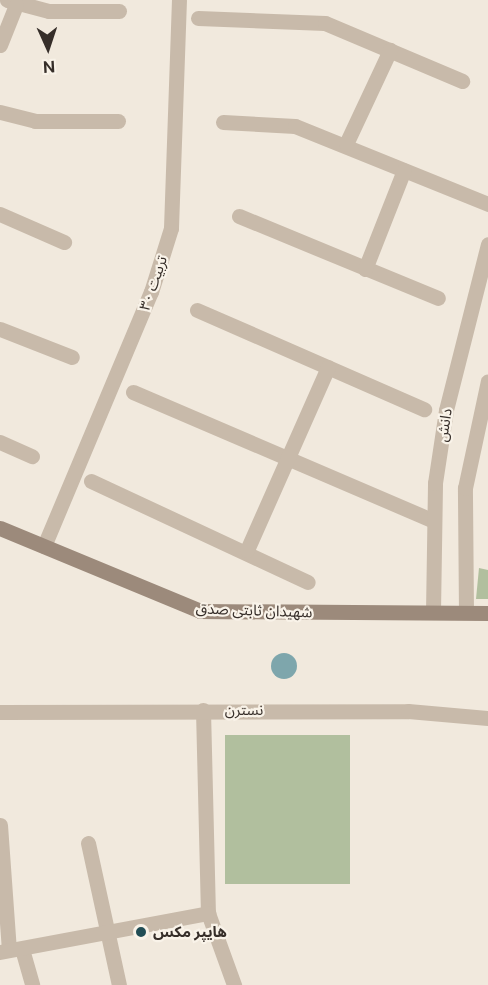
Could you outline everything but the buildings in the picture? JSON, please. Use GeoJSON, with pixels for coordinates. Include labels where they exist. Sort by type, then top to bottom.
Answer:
{"type":"FeatureCollection","features":[{"type":"Feature","properties":{"kind":"main road","name":"شهیدان ثابتی صدق"},"geometry":{"type":"LineString","coordinates":[[0,528],[200,611],[488,613]]}},
{"type":"Feature","properties":{"kind":"street","name":"تربیت ۳۰"},"geometry":{"type":"LineString","coordinates":[[44,546],[152,292],[171,228],[179,0]]}},
{"type":"Feature","properties":{"kind":"street"},"geometry":{"type":"LineString","coordinates":[[0,45],[11,2],[49,11],[118,11]]}},
{"type":"Feature","properties":{"kind":"street"},"geometry":{"type":"LineString","coordinates":[[198,18],[325,23],[462,81]]}},
{"type":"Feature","properties":{"kind":"street"},"geometry":{"type":"LineString","coordinates":[[346,144],[390,50]]}},
{"type":"Feature","properties":{"kind":"street"},"geometry":{"type":"LineString","coordinates":[[0,112],[35,121],[118,121]]}},
{"type":"Feature","properties":{"kind":"street"},"geometry":{"type":"LineString","coordinates":[[223,122],[295,126],[346,144],[488,204]]}},
{"type":"Feature","properties":{"kind":"street"},"geometry":{"type":"LineString","coordinates":[[365,269],[404,170]]}},
{"type":"Feature","properties":{"kind":"street"},"geometry":{"type":"LineString","coordinates":[[0,214],[64,242]]}},
{"type":"Feature","properties":{"kind":"street"},"geometry":{"type":"LineString","coordinates":[[239,216],[438,298]]}},
{"type":"Feature","properties":{"kind":"street","name":"دانش"},"geometry":{"type":"LineString","coordinates":[[433,612],[434,521],[446,410],[488,244]]}},
{"type":"Feature","properties":{"kind":"street"},"geometry":{"type":"LineString","coordinates":[[197,310],[424,409]]}},
{"type":"Feature","properties":{"kind":"street"},"geometry":{"type":"LineString","coordinates":[[0,329],[72,357]]}},
{"type":"Feature","properties":{"kind":"street"},"geometry":{"type":"LineString","coordinates":[[247,550],[328,367]]}},
{"type":"Feature","properties":{"kind":"street"},"geometry":{"type":"LineString","coordinates":[[466,612],[465,488],[485,406],[488,381]]}},
{"type":"Feature","properties":{"kind":"street"},"geometry":{"type":"LineString","coordinates":[[133,392],[434,521]]}},
{"type":"Feature","properties":{"kind":"street"},"geometry":{"type":"LineString","coordinates":[[0,442],[32,456]]}},
{"type":"Feature","properties":{"kind":"street"},"geometry":{"type":"LineString","coordinates":[[91,481],[247,550],[308,582]]}},
{"type":"Feature","properties":{"kind":"street"},"geometry":{"type":"LineString","coordinates":[[203,710],[208,913],[234,985]]}},
{"type":"Feature","properties":{"kind":"street","name":"نسترن"},"geometry":{"type":"LineString","coordinates":[[0,712],[408,711],[488,718]]}},
{"type":"Feature","properties":{"kind":"street"},"geometry":{"type":"LineString","coordinates":[[0,825],[11,950],[32,985]]}},
{"type":"Feature","properties":{"kind":"street"},"geometry":{"type":"LineString","coordinates":[[88,843],[105,934],[119,985]]}},
{"type":"Feature","properties":{"kind":"street"},"geometry":{"type":"LineString","coordinates":[[11,950],[208,913]]}},
{"type":"Feature","properties":{"kind":"green space"},"geometry":{"type":"Polygon","coordinates":[[[479,568],[488,570],[488,599],[476,599],[479,568]]]}},
{"type":"Feature","properties":{"kind":"green space"},"geometry":{"type":"Polygon","coordinates":[[[225,735],[350,735],[350,884],[225,884],[225,735]]]}},
{"type":"Feature","properties":{"kind":"water"},"geometry":{"type":"Polygon","coordinates":[[[284,653],[293,657],[297,666],[293,675],[284,679],[275,675],[271,666],[275,657],[284,653]]]}},
{"type":"Feature","properties":{"kind":"place","name":"هایپر مکس"},"geometry":{"type":"Point","coordinates":[141,932]}}]}
